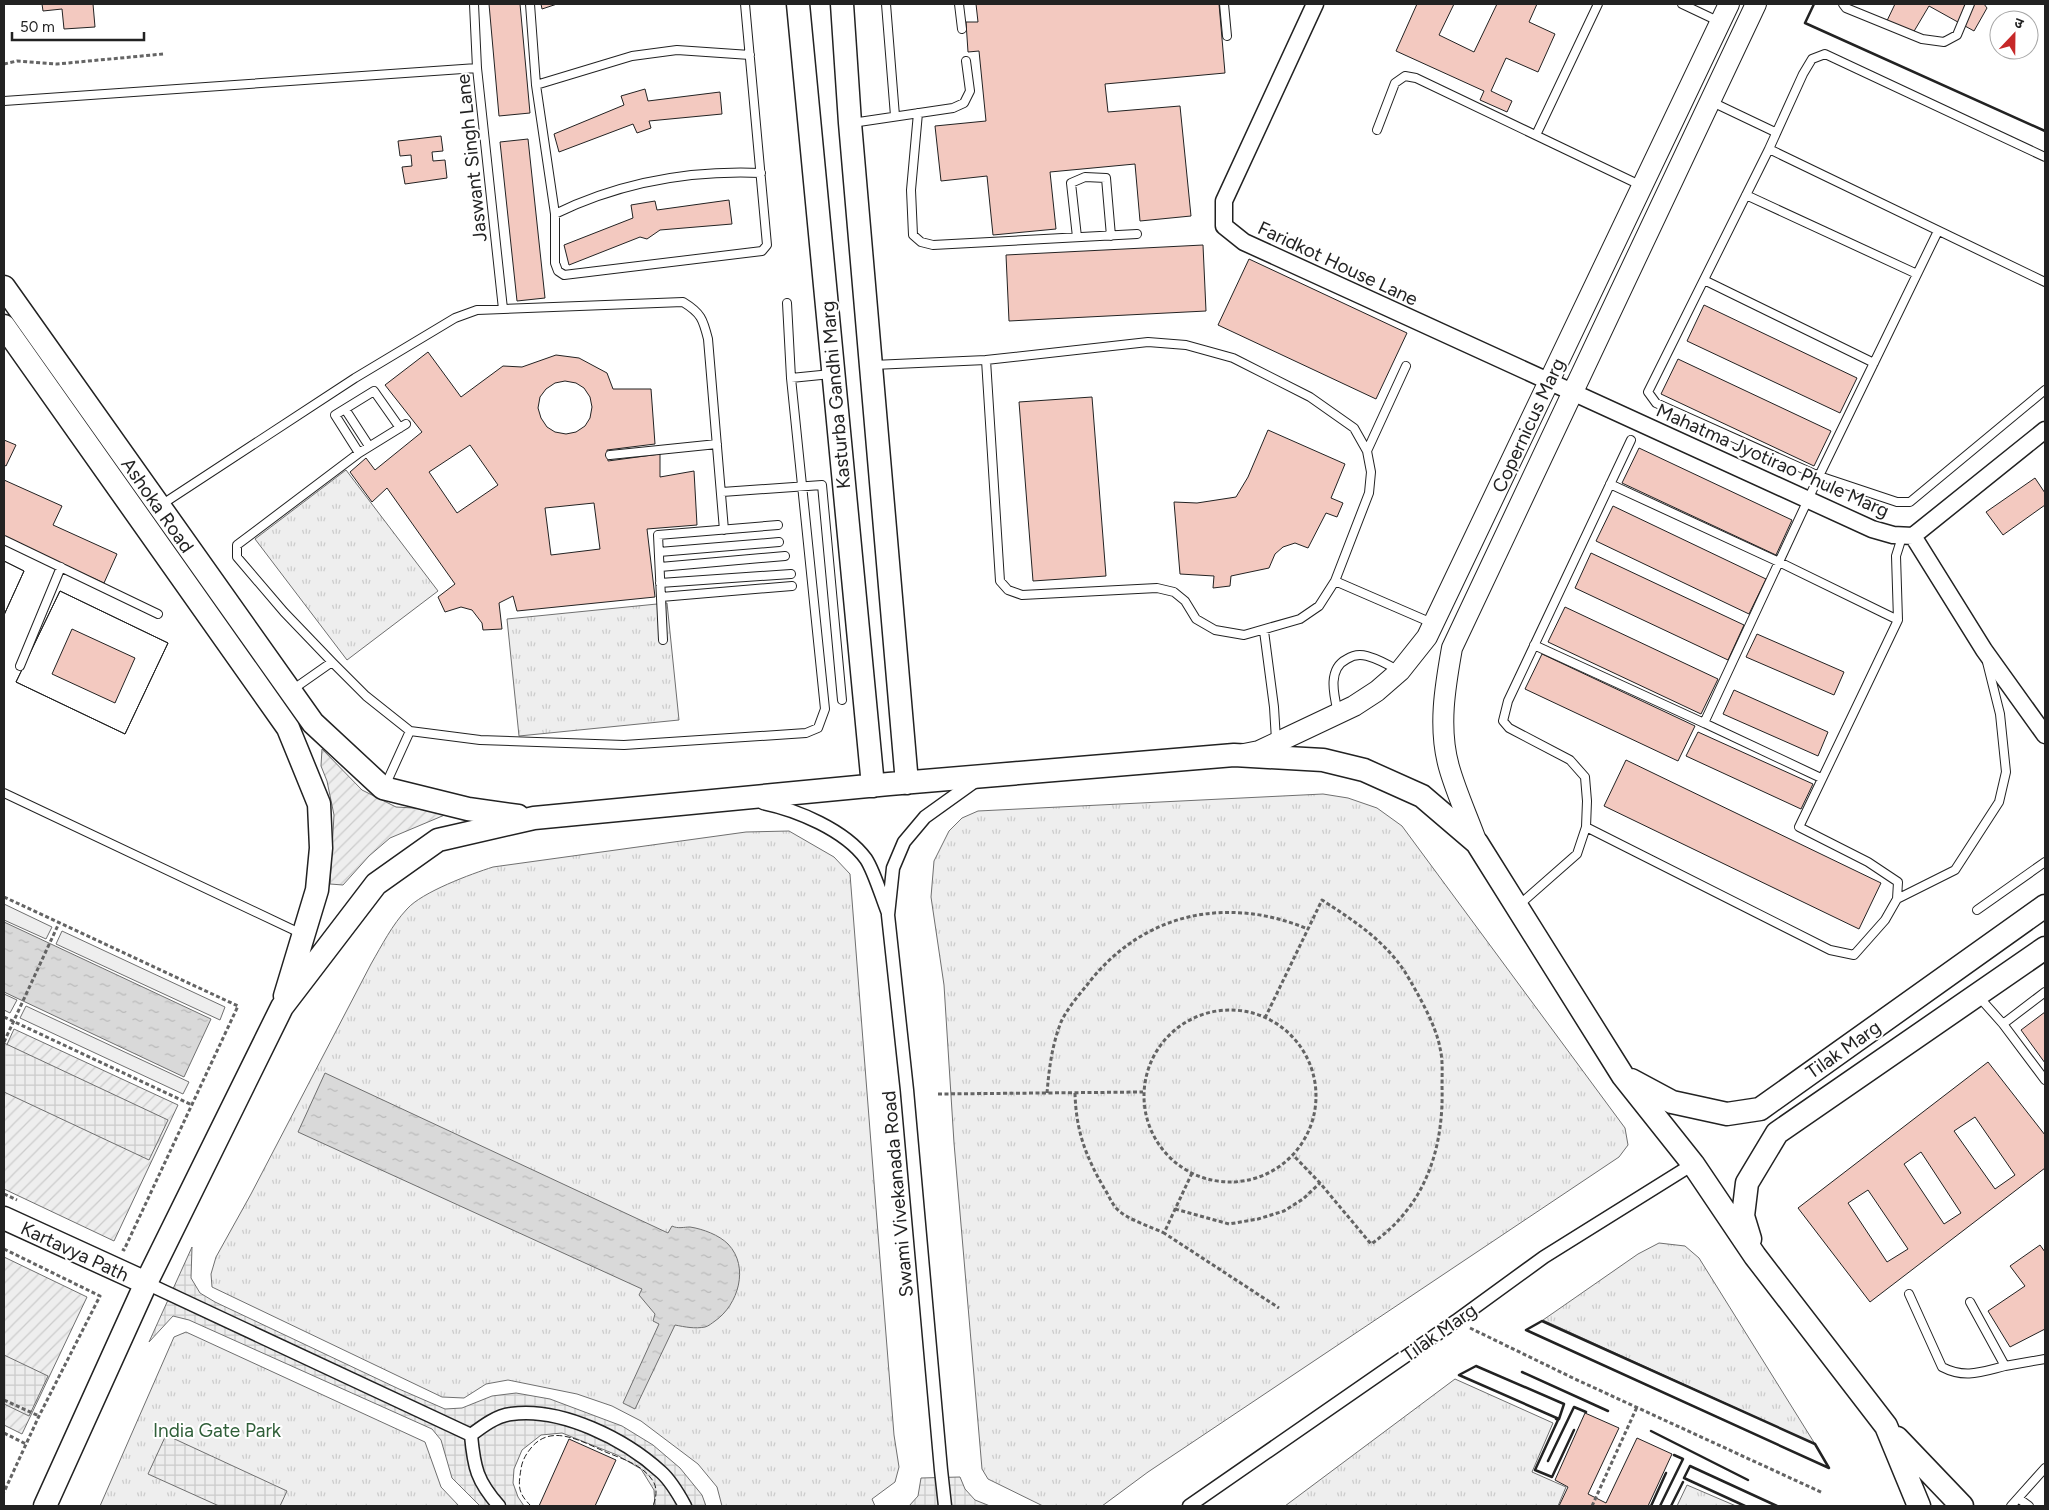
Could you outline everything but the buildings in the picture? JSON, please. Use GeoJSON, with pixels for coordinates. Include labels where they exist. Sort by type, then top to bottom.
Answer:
{"type":"FeatureCollection","features":[{"type":"Feature","properties":{"kind":"main road","name":"Kasturba Gandhi Marg"},"geometry":{"type":"LineString","coordinates":[[798,4],[873,786]]}},
{"type":"Feature","properties":{"kind":"main road","name":"Kasturba Gandhi Marg"},"geometry":{"type":"LineString","coordinates":[[842,4],[850,123],[907,783]]}},
{"type":"Feature","properties":{"kind":"main road","name":"Ashoka Road"},"geometry":{"type":"LineString","coordinates":[[4,287],[312,723],[383,788]]}},
{"type":"Feature","properties":{"kind":"main road","name":"Ashoka Road"},"geometry":{"type":"LineString","coordinates":[[4,326],[288,728],[319,804],[321,848],[317,890],[282,1007]]}},
{"type":"Feature","properties":{"kind":"main road"},"geometry":{"type":"LineString","coordinates":[[45,1506],[146,1284],[282,1007],[376,884],[438,840],[534,818],[1234,755],[1323,760],[1364,770],[1422,796],[1477,843],[1623,1076],[1693,1164],[1756,1256],[1886,1426],[1962,1506]]}},
{"type":"Feature","properties":{"kind":"main road"},"geometry":{"type":"LineString","coordinates":[[383,788],[468,810],[534,818]]}},
{"type":"Feature","properties":{"kind":"main road","name":"Tilak Marg"},"geometry":{"type":"LineString","coordinates":[[1623,1076],[1672,1102],[1727,1114],[1760,1108],[2045,906]]}},
{"type":"Feature","properties":{"kind":"main road","name":"Tilak Marg"},"geometry":{"type":"LineString","coordinates":[[1756,1256],[1743,1216],[1748,1183],[1777,1134],[2045,948]]}},
{"type":"Feature","properties":{"kind":"main road","name":"Kartavya Path"},"geometry":{"type":"LineString","coordinates":[[4,1218],[146,1284]]}},
{"type":"Feature","properties":{"kind":"main road"},"geometry":{"type":"LineString","coordinates":[[1886,1426],[1919,1506]]}},
{"type":"Feature","properties":{"kind":"street","name":"Faridkot House Lane"},"geometry":{"type":"LineString","coordinates":[[1315,4],[1224,201],[1224,226],[1244,242],[1550,381]]}},
{"type":"Feature","properties":{"kind":"street","name":"Copernicus Marg"},"geometry":{"type":"LineString","coordinates":[[1234,755],[1259,751],[1354,706],[1400,671],[1431,630],[1729,4]]}},
{"type":"Feature","properties":{"kind":"street","name":"Copernicus Marg"},"geometry":{"type":"LineString","coordinates":[[1477,843],[1448,766],[1443,709],[1452,648],[1756,4]]}},
{"type":"Feature","properties":{"kind":"street","name":"Mahatma Jyotirao Phule Marg"},"geometry":{"type":"LineString","coordinates":[[1550,381],[1872,529],[1907,537]]}},
{"type":"Feature","properties":{"kind":"street"},"geometry":{"type":"LineString","coordinates":[[2045,430],[1907,537],[2045,735]]}},
{"type":"Feature","properties":{"kind":"street"},"geometry":{"type":"LineString","coordinates":[[1431,630],[1452,648]]}},
{"type":"Feature","properties":{"kind":"street"},"geometry":{"type":"LineString","coordinates":[[888,915],[893,868],[904,842],[925,817],[980,777]]}},
{"type":"Feature","properties":{"kind":"street"},"geometry":{"type":"LineString","coordinates":[[744,798],[780,806],[843,836],[866,860],[888,915]]}},
{"type":"Feature","properties":{"kind":"street","name":"Swami Vivekanada Road"},"geometry":{"type":"LineString","coordinates":[[888,915],[907,1090],[940,1470],[946,1506]]}},
{"type":"Feature","properties":{"kind":"street","name":"Tilak Marg"},"geometry":{"type":"LineString","coordinates":[[1189,1506],[1456,1321],[1544,1257],[1693,1164]]}},
{"type":"Feature","properties":{"kind":"street"},"geometry":{"type":"LineString","coordinates":[[146,1284],[471,1435]]}},
{"type":"Feature","properties":{"kind":"street"},"geometry":{"type":"LineString","coordinates":[[471,1435],[489,1422],[510,1414],[530,1413],[546,1415],[580,1424],[619,1441],[663,1472],[685,1506]]}},
{"type":"Feature","properties":{"kind":"street"},"geometry":{"type":"LineString","coordinates":[[471,1435],[474,1464],[480,1480],[499,1506]]}},
{"type":"Feature","properties":{"kind":"lane","name":"Jaswant Singh Lane"},"geometry":{"type":"LineString","coordinates":[[474,4],[477,68],[502,309]]}},
{"type":"Feature","properties":{"kind":"lane"},"geometry":{"type":"LineString","coordinates":[[530,4],[536,85],[555,214],[555,262],[558,271],[564,275],[756,253],[762,251],[767,245],[745,4]]}},
{"type":"Feature","properties":{"kind":"lane"},"geometry":{"type":"LineString","coordinates":[[886,4],[895,116]]}},
{"type":"Feature","properties":{"kind":"lane"},"geometry":{"type":"LineString","coordinates":[[959,4],[962,29]]}},
{"type":"Feature","properties":{"kind":"lane"},"geometry":{"type":"LineString","coordinates":[[1224,4],[1227,36]]}},
{"type":"Feature","properties":{"kind":"lane"},"geometry":{"type":"LineString","coordinates":[[1536,135],[1598,4]]}},
{"type":"Feature","properties":{"kind":"lane"},"geometry":{"type":"LineString","coordinates":[[1682,4],[1720,22]]}},
{"type":"Feature","properties":{"kind":"lane"},"geometry":{"type":"LineString","coordinates":[[1844,4],[1846,8],[1922,39],[1944,42],[1957,35],[1970,4]]}},
{"type":"Feature","properties":{"kind":"lane"},"geometry":{"type":"LineString","coordinates":[[536,85],[632,56],[677,50],[750,55]]}},
{"type":"Feature","properties":{"kind":"lane"},"geometry":{"type":"LineString","coordinates":[[2045,157],[1825,54],[1812,59],[1648,392],[1656,403],[1819,476],[1898,502],[1910,502],[2045,390]]}},
{"type":"Feature","properties":{"kind":"lane"},"geometry":{"type":"LineString","coordinates":[[850,123],[953,108],[964,102],[970,91],[966,61]]}},
{"type":"Feature","properties":{"kind":"lane"},"geometry":{"type":"LineString","coordinates":[[4,101],[477,68]]}},
{"type":"Feature","properties":{"kind":"lane"},"geometry":{"type":"LineString","coordinates":[[1377,130],[1395,83],[1405,76],[1416,78],[1642,186]]}},
{"type":"Feature","properties":{"kind":"lane"},"geometry":{"type":"LineString","coordinates":[[1710,101],[1775,132]]}},
{"type":"Feature","properties":{"kind":"lane"},"geometry":{"type":"LineString","coordinates":[[918,113],[912,190],[913,235],[921,242],[933,245],[1137,234]]}},
{"type":"Feature","properties":{"kind":"lane"},"geometry":{"type":"LineString","coordinates":[[1769,149],[2045,282]]}},
{"type":"Feature","properties":{"kind":"lane"},"geometry":{"type":"LineString","coordinates":[[555,214],[572,205],[634,184],[681,175],[761,173]]}},
{"type":"Feature","properties":{"kind":"lane"},"geometry":{"type":"LineString","coordinates":[[1077,237],[1071,183],[1084,176],[1106,178],[1111,236]]}},
{"type":"Feature","properties":{"kind":"lane"},"geometry":{"type":"LineString","coordinates":[[1746,195],[1917,274]]}},
{"type":"Feature","properties":{"kind":"lane"},"geometry":{"type":"LineString","coordinates":[[1704,723],[1807,499],[1938,230]]}},
{"type":"Feature","properties":{"kind":"lane"},"geometry":{"type":"LineString","coordinates":[[1704,280],[1874,363]]}},
{"type":"Feature","properties":{"kind":"lane"},"geometry":{"type":"LineString","coordinates":[[159,506],[355,378],[455,318],[477,310],[683,302],[695,310],[703,320],[708,339],[724,530]]}},
{"type":"Feature","properties":{"kind":"lane"},"geometry":{"type":"LineString","coordinates":[[359,453],[335,416],[374,391],[403,426],[359,453],[236,546],[238,557],[284,612],[332,662],[366,696],[410,732],[480,740],[624,745],[806,733],[818,728],[825,709],[791,378],[787,302]]}},
{"type":"Feature","properties":{"kind":"lane"},"geometry":{"type":"LineString","coordinates":[[871,366],[986,360],[1148,342],[1186,345],[1233,358],[1310,397],[1354,428],[1367,451],[1371,472],[1369,493],[1335,580],[1319,606],[1300,619],[1264,631],[1244,635],[1215,630],[1196,618],[1185,601],[1174,592],[1157,588],[1022,595],[1008,590],[1000,581],[986,360]]}},
{"type":"Feature","properties":{"kind":"lane"},"geometry":{"type":"LineString","coordinates":[[1367,451],[1406,366]]}},
{"type":"Feature","properties":{"kind":"lane"},"geometry":{"type":"LineString","coordinates":[[791,378],[833,374]]}},
{"type":"Feature","properties":{"kind":"lane"},"geometry":{"type":"LineString","coordinates":[[345,410],[369,446]]}},
{"type":"Feature","properties":{"kind":"lane"},"geometry":{"type":"LineString","coordinates":[[1517,907],[1576,854],[1586,827],[1587,801],[1585,777],[1570,760],[1509,728],[1503,720],[1508,701],[1631,440]]}},
{"type":"Feature","properties":{"kind":"lane"},"geometry":{"type":"LineString","coordinates":[[610,454],[717,444]]}},
{"type":"Feature","properties":{"kind":"lane"},"geometry":{"type":"LineString","coordinates":[[1610,484],[1779,562],[1898,620]]}},
{"type":"Feature","properties":{"kind":"lane"},"geometry":{"type":"LineString","coordinates":[[722,492],[822,485],[842,700]]}},
{"type":"Feature","properties":{"kind":"lane"},"geometry":{"type":"LineString","coordinates":[[663,640],[658,535],[778,525]]}},
{"type":"Feature","properties":{"kind":"lane"},"geometry":{"type":"LineString","coordinates":[[1586,827],[1830,950],[1854,955],[1885,920],[1897,899],[1898,882],[1888,874],[1798,827],[1898,620],[1896,556],[1907,537]]}},
{"type":"Feature","properties":{"kind":"lane"},"geometry":{"type":"LineString","coordinates":[[4,540],[158,614]]}},
{"type":"Feature","properties":{"kind":"lane"},"geometry":{"type":"LineString","coordinates":[[659,552],[779,542]]}},
{"type":"Feature","properties":{"kind":"lane"},"geometry":{"type":"LineString","coordinates":[[660,566],[786,556]]}},
{"type":"Feature","properties":{"kind":"lane"},"geometry":{"type":"LineString","coordinates":[[20,666],[61,567]]}},
{"type":"Feature","properties":{"kind":"lane"},"geometry":{"type":"LineString","coordinates":[[660,583],[791,574]]}},
{"type":"Feature","properties":{"kind":"lane"},"geometry":{"type":"LineString","coordinates":[[1335,580],[1431,630]]}},
{"type":"Feature","properties":{"kind":"lane"},"geometry":{"type":"LineString","coordinates":[[661,597],[792,586]]}},
{"type":"Feature","properties":{"kind":"lane"},"geometry":{"type":"LineString","coordinates":[[1264,631],[1274,707],[1276,743]]}},
{"type":"Feature","properties":{"kind":"lane"},"geometry":{"type":"LineString","coordinates":[[1534,646],[1821,778]]}},
{"type":"Feature","properties":{"kind":"lane"},"geometry":{"type":"LineString","coordinates":[[1897,899],[1955,870],[1999,802],[2006,772],[2000,714],[1984,650]]}},
{"type":"Feature","properties":{"kind":"lane"},"geometry":{"type":"LineString","coordinates":[[1338,713],[1333,689],[1334,676],[1339,666],[1345,660],[1354,656],[1364,655],[1400,671]]}},
{"type":"Feature","properties":{"kind":"lane"},"geometry":{"type":"LineString","coordinates":[[290,691],[332,662]]}},
{"type":"Feature","properties":{"kind":"lane"},"geometry":{"type":"LineString","coordinates":[[383,788],[410,732]]}},
{"type":"Feature","properties":{"kind":"lane"},"geometry":{"type":"LineString","coordinates":[[4,793],[303,934]]}},
{"type":"Feature","properties":{"kind":"lane"},"geometry":{"type":"LineString","coordinates":[[1977,910],[2045,862]]}},
{"type":"Feature","properties":{"kind":"lane"},"geometry":{"type":"LineString","coordinates":[[2003,1024],[2045,992]]}},
{"type":"Feature","properties":{"kind":"lane"},"geometry":{"type":"LineString","coordinates":[[1978,996],[2003,1024],[2045,1080]]}},
{"type":"Feature","properties":{"kind":"lane"},"geometry":{"type":"LineString","coordinates":[[1908,1294],[1942,1367],[1953,1373],[1966,1375],[2045,1359]]}},
{"type":"Feature","properties":{"kind":"lane"},"geometry":{"type":"LineString","coordinates":[[1970,1302],[2005,1366]]}},
{"type":"Feature","properties":{"kind":"lane"},"geometry":{"type":"LineString","coordinates":[[2011,1506],[2045,1468]]}},
{"type":"Feature","properties":{"kind":"lane"},"geometry":{"type":"LineString","coordinates":[[2018,1498],[2029,1506]]}},
{"type":"Feature","properties":{"kind":"path"},"geometry":{"type":"LineString","coordinates":[[4,64],[17,61],[57,64],[163,54]]}},
{"type":"Feature","properties":{"kind":"path"},"geometry":{"type":"LineString","coordinates":[[4,897],[238,1006],[124,1250],[115,1246]]}},
{"type":"Feature","properties":{"kind":"path"},"geometry":{"type":"LineString","coordinates":[[1265,1018],[1322,900],[1370,932],[1404,971],[1428,1017],[1440,1047],[1442,1117],[1436,1154],[1420,1192],[1402,1218],[1386,1234],[1371,1244],[1320,1183],[1294,1156]]}},
{"type":"Feature","properties":{"kind":"path"},"geometry":{"type":"LineString","coordinates":[[1047,1093],[1049,1069],[1062,1020],[1101,966],[1128,943],[1155,928],[1184,917],[1212,912],[1252,913],[1289,921],[1308,929]]}},
{"type":"Feature","properties":{"kind":"path"},"geometry":{"type":"LineString","coordinates":[[4,1042],[59,923]]}},
{"type":"Feature","properties":{"kind":"path"},"geometry":{"type":"LineString","coordinates":[[1218,1011],[1242,1011],[1265,1018],[1281,1027],[1294,1039],[1305,1054],[1312,1070],[1316,1088],[1316,1107],[1312,1124],[1294,1156],[1275,1170],[1253,1179],[1230,1182],[1207,1180],[1185,1170],[1167,1156],[1154,1137],[1145,1115],[1143,1092],[1148,1068],[1158,1047],[1175,1030],[1195,1017],[1218,1011]]}},
{"type":"Feature","properties":{"kind":"path"},"geometry":{"type":"LineString","coordinates":[[4,1017],[192,1105]]}},
{"type":"Feature","properties":{"kind":"path"},"geometry":{"type":"LineString","coordinates":[[1075,1092],[1079,1133],[1094,1170],[1117,1209],[1133,1219],[1164,1233],[1278,1308]]}},
{"type":"Feature","properties":{"kind":"path"},"geometry":{"type":"LineString","coordinates":[[938,1094],[1143,1092]]}},
{"type":"Feature","properties":{"kind":"path"},"geometry":{"type":"LineString","coordinates":[[1164,1233],[1192,1173]]}},
{"type":"Feature","properties":{"kind":"path"},"geometry":{"type":"LineString","coordinates":[[1175,1209],[1229,1224],[1284,1211],[1303,1199],[1320,1183]]}},
{"type":"Feature","properties":{"kind":"path"},"geometry":{"type":"LineString","coordinates":[[4,1194],[21,1202]]}},
{"type":"Feature","properties":{"kind":"path"},"geometry":{"type":"LineString","coordinates":[[4,1249],[100,1296],[39,1416],[4,1492]]}},
{"type":"Feature","properties":{"kind":"path"},"geometry":{"type":"LineString","coordinates":[[1456,1321],[1823,1493]]}},
{"type":"Feature","properties":{"kind":"path"},"geometry":{"type":"LineString","coordinates":[[4,1400],[39,1416]]}},
{"type":"Feature","properties":{"kind":"path"},"geometry":{"type":"LineString","coordinates":[[1592,1506],[1637,1407]]}},
{"type":"Feature","properties":{"kind":"path"},"geometry":{"type":"LineString","coordinates":[[4,1433],[26,1444]]}},
{"type":"Feature","properties":{"kind":"green space"},"geometry":{"type":"Polygon","coordinates":[[[346,470],[438,591],[347,660],[255,539],[346,470]]]}},
{"type":"Feature","properties":{"kind":"green space"},"geometry":{"type":"Polygon","coordinates":[[[667,603],[679,720],[519,736],[507,619],[667,603]]]}},
{"type":"Feature","properties":{"kind":"green space"},"geometry":{"type":"Polygon","coordinates":[[[322,749],[362,790],[396,807],[431,809],[447,814],[390,838],[369,856],[343,885],[330,884],[334,815],[327,781],[321,766],[322,749]]]}},
{"type":"Feature","properties":{"kind":"green space"},"geometry":{"type":"Polygon","coordinates":[[[1323,794],[1348,798],[1377,808],[1402,826],[1625,1128],[1628,1145],[1619,1157],[1148,1472],[1102,1506],[1043,1506],[988,1479],[982,1469],[954,1143],[944,985],[931,897],[934,861],[949,831],[962,818],[978,811],[1323,794]]]}},
{"type":"Feature","properties":{"kind":"green space"},"geometry":{"type":"Polygon","coordinates":[[[789,831],[834,857],[850,874],[894,1435],[899,1467],[895,1482],[872,1499],[875,1506],[722,1506],[717,1487],[698,1464],[641,1421],[612,1406],[577,1394],[508,1380],[486,1384],[464,1398],[442,1397],[212,1287],[211,1274],[216,1257],[371,964],[397,922],[414,903],[447,884],[493,867],[746,832],[789,831]]]}},
{"type":"Feature","properties":{"kind":"green space"},"geometry":{"type":"Polygon","coordinates":[[[4,904],[52,927],[46,939],[4,920],[4,904]]]}},
{"type":"Feature","properties":{"kind":"green space"},"geometry":{"type":"Polygon","coordinates":[[[62,931],[225,1007],[220,1020],[56,944],[62,931]]]}},
{"type":"Feature","properties":{"kind":"green space"},"geometry":{"type":"Polygon","coordinates":[[[4,994],[17,1000],[10,1013],[4,1010],[4,994]]]}},
{"type":"Feature","properties":{"kind":"green space"},"geometry":{"type":"Polygon","coordinates":[[[26,1006],[189,1082],[183,1094],[20,1018],[26,1006]]]}},
{"type":"Feature","properties":{"kind":"green space"},"geometry":{"type":"Polygon","coordinates":[[[14,1029],[178,1105],[114,1241],[4,1189],[4,1051],[14,1029]]]}},
{"type":"Feature","properties":{"kind":"green space"},"geometry":{"type":"Polygon","coordinates":[[[1659,1243],[1685,1246],[1699,1258],[1815,1444],[1543,1320],[1638,1254],[1659,1243]]]}},
{"type":"Feature","properties":{"kind":"green space"},"geometry":{"type":"Polygon","coordinates":[[[4,1257],[87,1297],[22,1434],[4,1425],[4,1257]]]}},
{"type":"Feature","properties":{"kind":"green space","name":"India Gate Park"},"geometry":{"type":"Polygon","coordinates":[[[186,1332],[425,1442],[441,1487],[459,1506],[100,1506],[174,1337],[186,1332]]]}},
{"type":"Feature","properties":{"kind":"green space"},"geometry":{"type":"Polygon","coordinates":[[[1455,1379],[1553,1423],[1532,1472],[1566,1487],[1558,1506],[1285,1506],[1455,1379]]]}},
{"type":"Feature","properties":{"kind":"green space"},"geometry":{"type":"Polygon","coordinates":[[[1687,1485],[1736,1506],[1677,1506],[1687,1485]]]}},
{"type":"Feature","properties":{"kind":"shaded area"},"geometry":{"type":"Polygon","coordinates":[[[4,1043],[168,1120],[149,1160],[4,1092],[4,1043]]]}},
{"type":"Feature","properties":{"kind":"shaded area"},"geometry":{"type":"Polygon","coordinates":[[[192,1247],[191,1278],[200,1293],[215,1302],[445,1409],[462,1408],[492,1396],[516,1393],[550,1399],[622,1426],[653,1445],[680,1468],[702,1495],[706,1506],[655,1506],[654,1490],[641,1469],[617,1455],[562,1433],[541,1435],[522,1450],[514,1469],[513,1483],[518,1497],[524,1506],[480,1506],[452,1478],[441,1440],[432,1429],[189,1320],[173,1316],[149,1342],[192,1247]]]}},
{"type":"Feature","properties":{"kind":"shaded area"},"geometry":{"type":"Polygon","coordinates":[[[4,1355],[48,1376],[29,1416],[4,1404],[4,1355]]]}},
{"type":"Feature","properties":{"kind":"shaded area"},"geometry":{"type":"Polygon","coordinates":[[[166,1435],[287,1491],[280,1506],[219,1506],[148,1474],[166,1435]]]}},
{"type":"Feature","properties":{"kind":"shaded area"},"geometry":{"type":"Polygon","coordinates":[[[960,1477],[965,1489],[975,1500],[990,1506],[909,1506],[918,1496],[921,1478],[960,1477]]]}},
{"type":"Feature","properties":{"kind":"water"},"geometry":{"type":"Polygon","coordinates":[[[4,922],[211,1019],[184,1077],[4,992],[4,922]]]}},
{"type":"Feature","properties":{"kind":"water"},"geometry":{"type":"Polygon","coordinates":[[[325,1073],[668,1233],[672,1226],[679,1228],[690,1227],[715,1235],[728,1244],[735,1253],[738,1263],[740,1274],[738,1285],[730,1305],[723,1314],[706,1327],[694,1328],[675,1325],[635,1409],[623,1403],[659,1324],[653,1321],[655,1314],[639,1295],[642,1289],[298,1132],[325,1073]]]}},
{"type":"Feature","properties":{"kind":"fence"},"geometry":{"type":"LineString","coordinates":[[531,1506],[521,1493],[519,1485],[523,1460],[539,1440],[549,1436],[568,1437],[579,1440],[626,1460],[644,1471],[649,1475],[656,1487],[656,1497],[653,1506]]}},
{"type":"Feature","properties":{"kind":"wall"},"geometry":{"type":"LineString","coordinates":[[1814,4],[1805,23],[2045,131]]}},
{"type":"Feature","properties":{"kind":"wall"},"geometry":{"type":"LineString","coordinates":[[1542,1321],[1815,1444],[1829,1468],[1526,1330],[1542,1321]]}},
{"type":"Feature","properties":{"kind":"wall"},"geometry":{"type":"LineString","coordinates":[[1476,1366],[1564,1404],[1559,1419],[1459,1375],[1476,1366]]}},
{"type":"Feature","properties":{"kind":"wall"},"geometry":{"type":"LineString","coordinates":[[1522,1372],[1608,1411]]}},
{"type":"Feature","properties":{"kind":"wall"},"geometry":{"type":"LineString","coordinates":[[1548,1461],[1574,1407],[1586,1412]]}},
{"type":"Feature","properties":{"kind":"wall"},"geometry":{"type":"LineString","coordinates":[[1556,1419],[1558,1420],[1535,1470],[1552,1477],[1574,1430]]}},
{"type":"Feature","properties":{"kind":"wall"},"geometry":{"type":"LineString","coordinates":[[1651,1431],[1748,1480]]}},
{"type":"Feature","properties":{"kind":"wall"},"geometry":{"type":"LineString","coordinates":[[1660,1506],[1683,1459],[1674,1455]]}},
{"type":"Feature","properties":{"kind":"wall"},"geometry":{"type":"LineString","coordinates":[[1745,1506],[1684,1478],[1690,1466],[1777,1506]]}},
{"type":"Feature","properties":{"kind":"wall"},"geometry":{"type":"LineString","coordinates":[[1651,1506],[1666,1473]]}},
{"type":"Feature","properties":{"kind":"wall"},"geometry":{"type":"LineString","coordinates":[[1671,1506],[1683,1482]]}}]}
